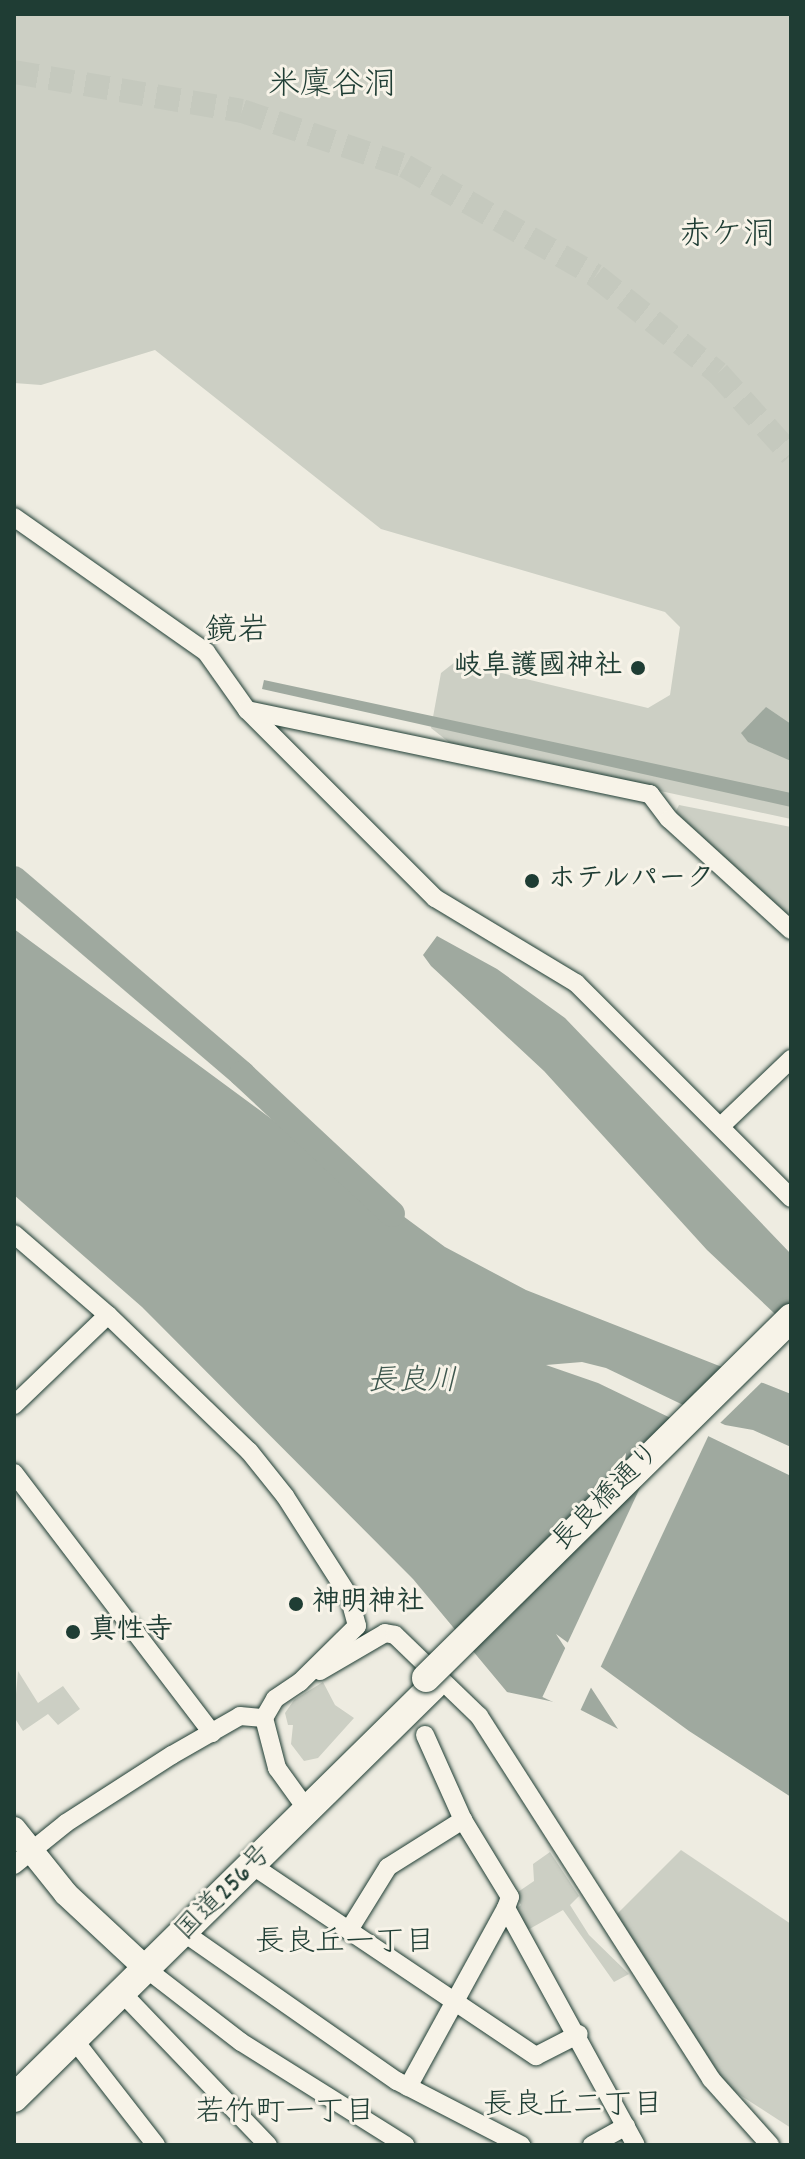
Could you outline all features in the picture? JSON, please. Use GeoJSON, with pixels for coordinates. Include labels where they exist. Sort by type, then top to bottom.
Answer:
{"type":"FeatureCollection","features":[{"type":"Feature","properties":{"kind":"highway","name":"長良橋通り"},"geometry":{"type":"LineString","coordinates":[[426,1675],[791,1318]]}},
{"type":"Feature","properties":{"kind":"highway","name":"長良橋通り"},"geometry":{"type":"LineString","coordinates":[[426,1675],[791,1334]]}},
{"type":"Feature","properties":{"kind":"highway","name":"国道256号"},"geometry":{"type":"LineString","coordinates":[[14,2098],[124,1995],[143,1967],[303,1806],[426,1675]]}},
{"type":"Feature","properties":{"kind":"highway","name":"国道256号"},"geometry":{"type":"LineString","coordinates":[[14,2079],[143,1967],[186,1934],[253,1866],[303,1806]]}},
{"type":"Feature","properties":{"kind":"main road"},"geometry":{"type":"LineString","coordinates":[[14,1829],[22,1858],[143,1967]]}},
{"type":"Feature","properties":{"kind":"street"},"geometry":{"type":"LineString","coordinates":[[14,517],[206,652],[247,710],[435,898],[576,983],[789,1194]]}},
{"type":"Feature","properties":{"kind":"street"},"geometry":{"type":"LineString","coordinates":[[247,710],[650,794],[669,819],[791,930]]}},
{"type":"Feature","properties":{"kind":"street"},"geometry":{"type":"LineString","coordinates":[[721,1126],[791,1059]]}},
{"type":"Feature","properties":{"kind":"street"},"geometry":{"type":"LineString","coordinates":[[14,1234],[108,1315],[267,1470],[349,1596],[357,1626],[300,1682]]}},
{"type":"Feature","properties":{"kind":"street"},"geometry":{"type":"LineString","coordinates":[[14,1405],[108,1315]]}},
{"type":"Feature","properties":{"kind":"street"},"geometry":{"type":"LineString","coordinates":[[14,1473],[212,1733]]}},
{"type":"Feature","properties":{"kind":"street"},"geometry":{"type":"LineString","coordinates":[[303,1806],[277,1768],[264,1718],[275,1699],[300,1682],[385,1633],[395,1635],[426,1675],[479,1716],[711,2079],[770,2145]]}},
{"type":"Feature","properties":{"kind":"street"},"geometry":{"type":"LineString","coordinates":[[22,1858],[145,1770],[240,1716],[264,1718]]}},
{"type":"Feature","properties":{"kind":"street"},"geometry":{"type":"LineString","coordinates":[[408,2087],[510,1897],[463,1820],[425,1735]]}},
{"type":"Feature","properties":{"kind":"street"},"geometry":{"type":"LineString","coordinates":[[349,1930],[388,1867],[463,1820]]}},
{"type":"Feature","properties":{"kind":"street"},"geometry":{"type":"LineString","coordinates":[[253,1866],[536,2056],[579,2034]]}},
{"type":"Feature","properties":{"kind":"street"},"geometry":{"type":"LineString","coordinates":[[506,1908],[579,2034],[636,2145]]}},
{"type":"Feature","properties":{"kind":"street"},"geometry":{"type":"LineString","coordinates":[[186,1934],[319,2031],[408,2087],[521,2145]]}},
{"type":"Feature","properties":{"kind":"street"},"geometry":{"type":"LineString","coordinates":[[143,1967],[241,2042],[405,2145]]}},
{"type":"Feature","properties":{"kind":"street"},"geometry":{"type":"LineString","coordinates":[[124,1995],[268,2145]]}},
{"type":"Feature","properties":{"kind":"street"},"geometry":{"type":"LineString","coordinates":[[75,2041],[156,2145]]}},
{"type":"Feature","properties":{"kind":"street"},"geometry":{"type":"LineString","coordinates":[[592,2145],[626,2126]]}},
{"type":"Feature","properties":{"kind":"shaded area"},"geometry":{"type":"Polygon","coordinates":[[[14,14],[791,14],[791,819],[455,747],[431,728],[441,673],[455,662],[648,708],[670,695],[680,627],[665,612],[381,529],[155,350],[41,385],[14,383],[14,14]]]}},
{"type":"Feature","properties":{"kind":"shaded area"},"geometry":{"type":"Polygon","coordinates":[[[679,805],[791,827],[791,921],[674,815],[679,805]]]}},
{"type":"Feature","properties":{"kind":"shaded area"},"geometry":{"type":"Polygon","coordinates":[[[18,1671],[38,1703],[63,1686],[80,1709],[58,1725],[48,1714],[23,1731],[14,1717],[18,1671]]]}},
{"type":"Feature","properties":{"kind":"shaded area"},"geometry":{"type":"Polygon","coordinates":[[[323,1682],[335,1705],[354,1718],[318,1758],[304,1761],[291,1744],[293,1725],[288,1725],[285,1713],[294,1700],[323,1682]]]}},
{"type":"Feature","properties":{"kind":"shaded area"},"geometry":{"type":"Polygon","coordinates":[[[681,1850],[791,1924],[791,2128],[729,2088],[613,1918],[681,1850]]]}},
{"type":"Feature","properties":{"kind":"shaded area"},"geometry":{"type":"Polygon","coordinates":[[[550,1852],[579,1896],[570,1905],[589,1935],[629,1974],[614,1982],[563,1910],[526,1931],[514,1911],[521,1905],[515,1894],[534,1881],[533,1864],[550,1852]]]}},
{"type":"Feature","properties":{"kind":"water"},"geometry":{"type":"Polygon","coordinates":[[[264,680],[791,793],[791,807],[262,689],[264,680]]]}},
{"type":"Feature","properties":{"kind":"water"},"geometry":{"type":"Polygon","coordinates":[[[766,707],[791,724],[791,761],[748,742],[741,733],[766,707]]]}},
{"type":"Feature","properties":{"kind":"water","name":"長良川"},"geometry":{"type":"Polygon","coordinates":[[[14,929],[445,1247],[526,1290],[791,1394],[791,1447],[753,1430],[725,1425],[606,1368],[582,1362],[546,1365],[598,1383],[791,1476],[791,1797],[689,1731],[556,1634],[618,1729],[573,1706],[507,1692],[413,1579],[142,1307],[14,1195],[14,929]]]}},
{"type":"Feature","properties":{"kind":"water"},"geometry":{"type":"Polygon","coordinates":[[[437,936],[497,969],[565,1018],[791,1254],[791,1329],[707,1250],[544,1071],[431,966],[423,955],[437,936]]]}},
{"type":"Feature","properties":{"kind":"pier"},"geometry":{"type":"Polygon","coordinates":[[[726,1364],[765,1379],[717,1426],[681,1409],[726,1364]]]}},
{"type":"Feature","properties":{"kind":"pier"},"geometry":{"type":"Polygon","coordinates":[[[673,1417],[709,1434],[579,1714],[542,1697],[673,1417]]]}},
{"type":"Feature","properties":{"kind":"waterway","name":"長良川"},"geometry":{"type":"LineString","coordinates":[[14,879],[242,1074],[392,1214]]}},
{"type":"Feature","properties":{"kind":"tunnel"},"geometry":{"type":"LineString","coordinates":[[14,72],[242,111],[405,166],[596,276],[718,373],[791,455]]}},
{"type":"Feature","properties":{"kind":"place","name":"岐阜護國神社"},"geometry":{"type":"Point","coordinates":[638,668]}},
{"type":"Feature","properties":{"kind":"place","name":"ホテルパーク"},"geometry":{"type":"Point","coordinates":[532,881]}},
{"type":"Feature","properties":{"kind":"place","name":"神明神社"},"geometry":{"type":"Point","coordinates":[296,1604]}},
{"type":"Feature","properties":{"kind":"place","name":"真性寺"},"geometry":{"type":"Point","coordinates":[73,1632]}},
{"type":"Feature","properties":{"kind":"district","name":"米廩谷洞"},"geometry":{"type":"Point","coordinates":[332,87]}},
{"type":"Feature","properties":{"kind":"district","name":"赤ケ洞"},"geometry":{"type":"Point","coordinates":[727,237]}},
{"type":"Feature","properties":{"kind":"district","name":"鏡岩"},"geometry":{"type":"Point","coordinates":[237,633]}},
{"type":"Feature","properties":{"kind":"district","name":"長良丘一丁目"},"geometry":{"type":"Point","coordinates":[345,1945]}},
{"type":"Feature","properties":{"kind":"district","name":"長良丘二丁目"},"geometry":{"type":"Point","coordinates":[573,2108]}},
{"type":"Feature","properties":{"kind":"district","name":"若竹町一丁目"},"geometry":{"type":"Point","coordinates":[285,2115]}}]}
